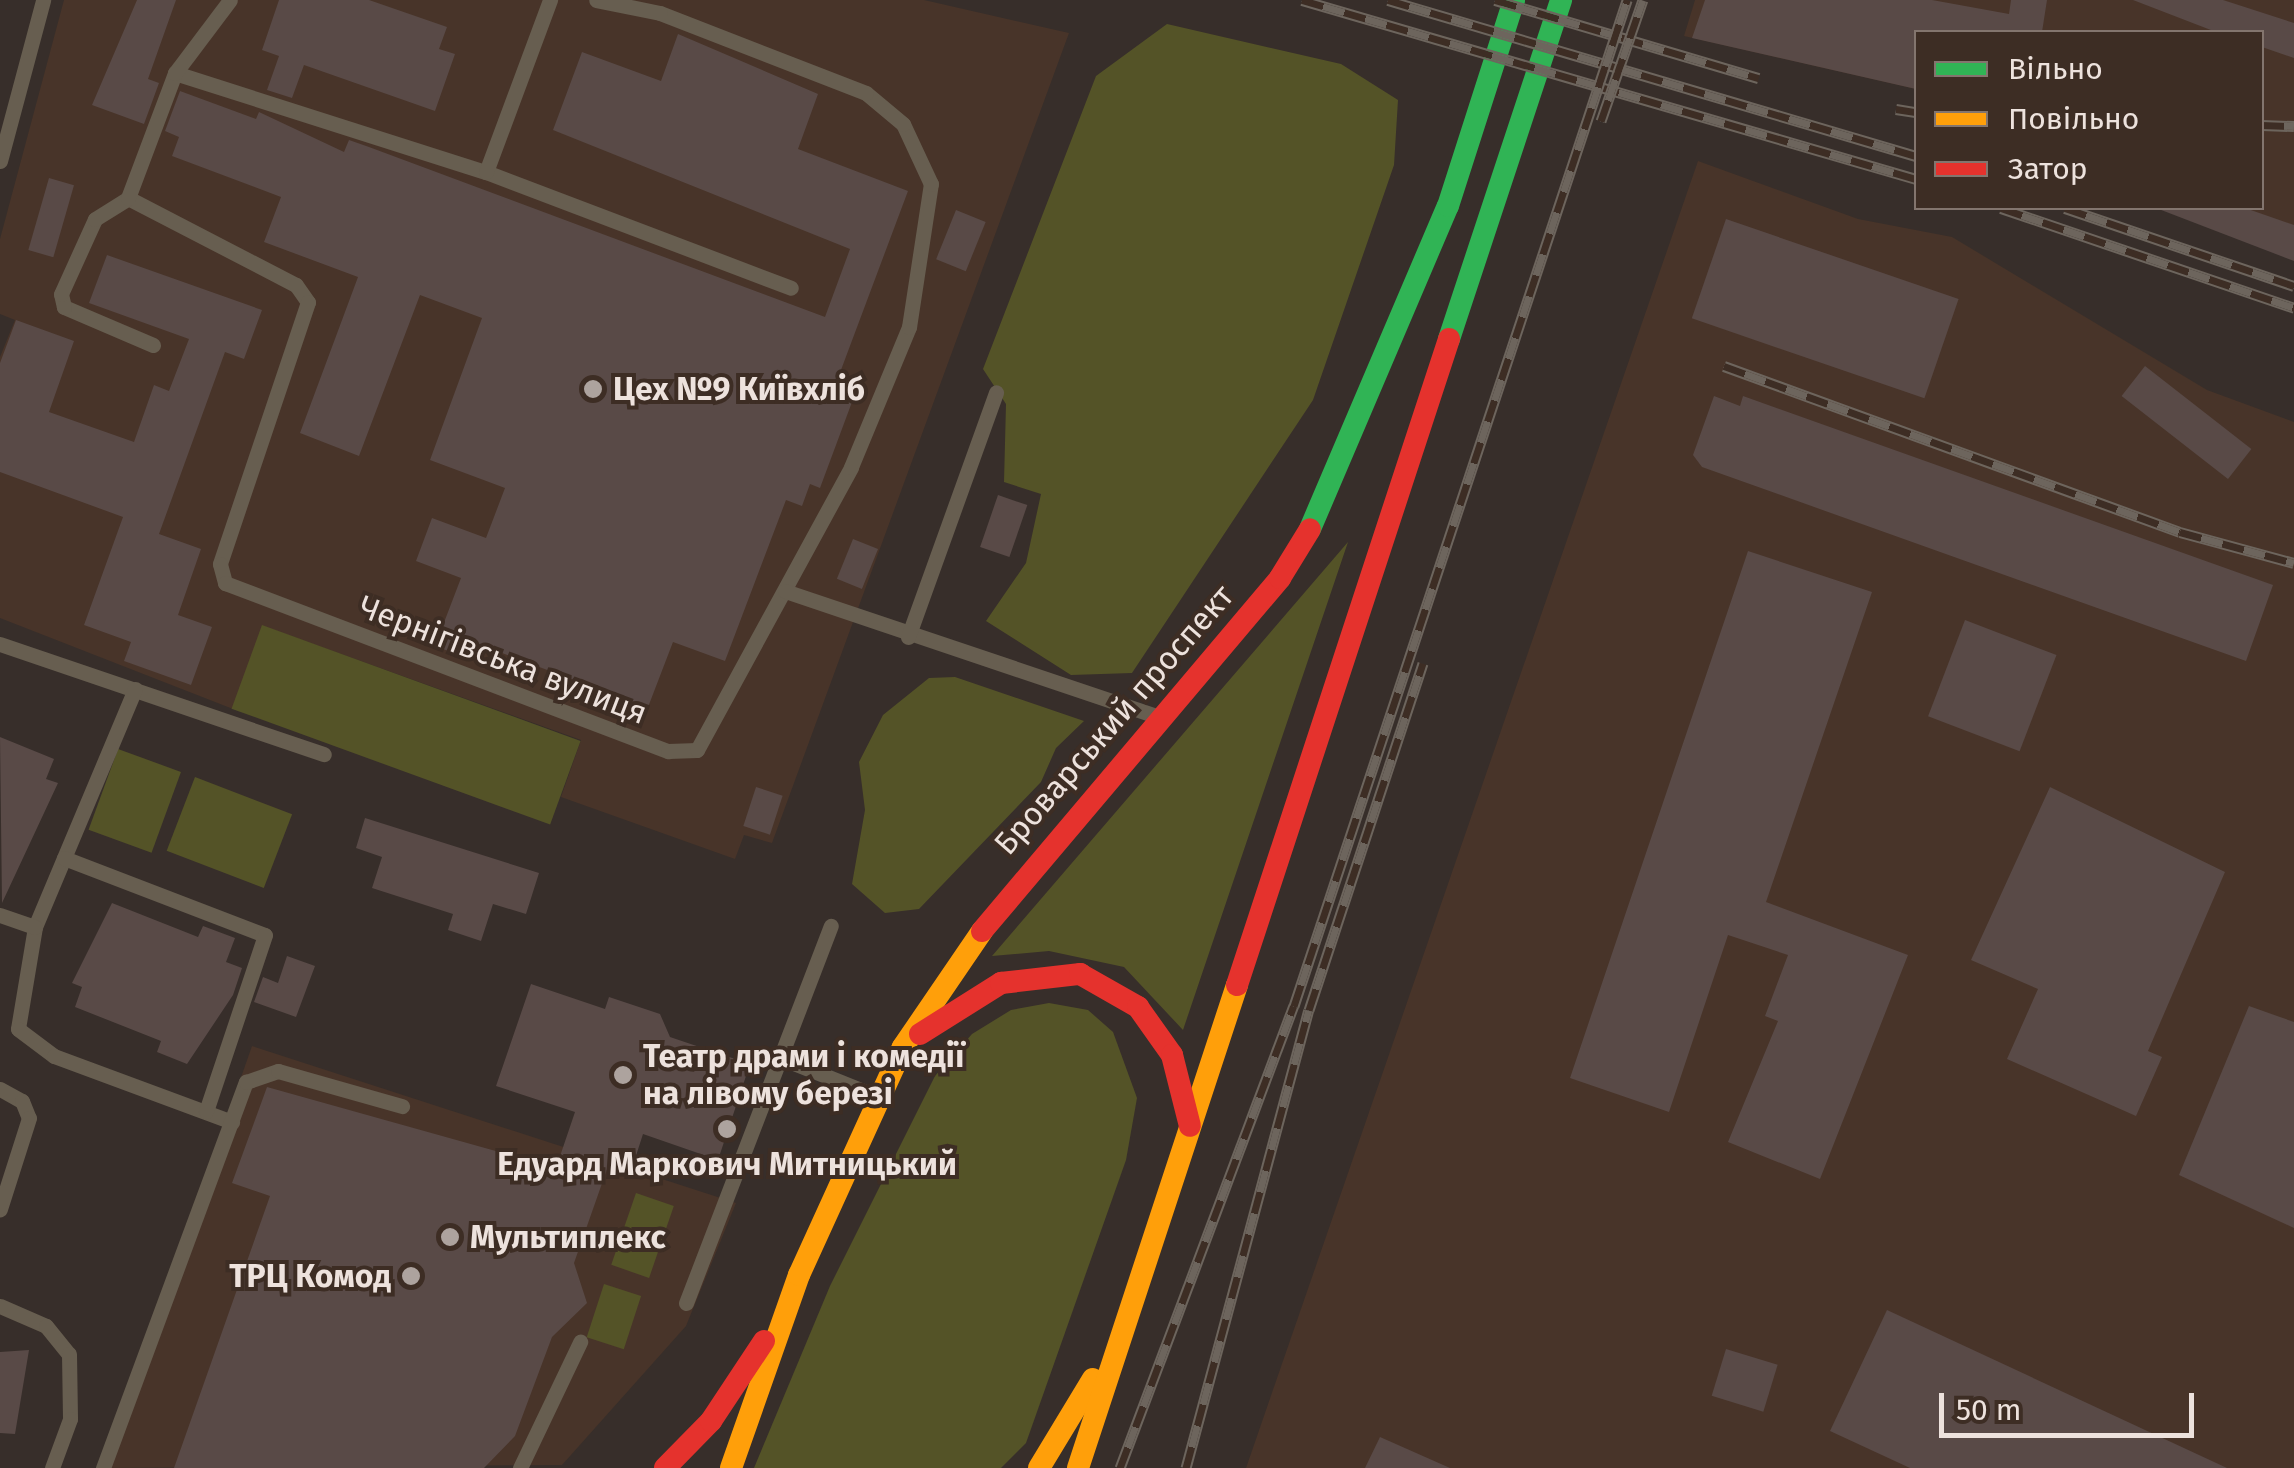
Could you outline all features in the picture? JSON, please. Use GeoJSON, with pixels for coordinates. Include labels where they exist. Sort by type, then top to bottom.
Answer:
{"type":"FeatureCollection","features":[{"type":"Feature","properties":{"kind":"main road","name":"Броварський проспект"},"geometry":{"type":"LineString","coordinates":[[731,1468],[800,1275],[876,1096],[903,1047],[1017,880],[1280,578],[1322,508],[1448,206],[1514,0]]}},
{"type":"Feature","properties":{"kind":"main road"},"geometry":{"type":"LineString","coordinates":[[1078,1468],[1561,0]]}},
{"type":"Feature","properties":{"kind":"main road"},"geometry":{"type":"LineString","coordinates":[[903,1047],[1001,983],[1080,974],[1138,1007],[1172,1055],[1190,1126]]}},
{"type":"Feature","properties":{"kind":"main road"},"geometry":{"type":"LineString","coordinates":[[665,1468],[754,1359],[800,1275]]}},
{"type":"Feature","properties":{"kind":"main road"},"geometry":{"type":"LineString","coordinates":[[1039,1468],[1138,1287]]}},
{"type":"Feature","properties":{"kind":"lane"},"geometry":{"type":"LineString","coordinates":[[0,162],[42,0]]}},
{"type":"Feature","properties":{"kind":"lane"},"geometry":{"type":"LineString","coordinates":[[153,345],[60,301],[89,229],[128,198],[175,72],[230,0]]}},
{"type":"Feature","properties":{"kind":"lane"},"geometry":{"type":"LineString","coordinates":[[486,172],[550,0]]}},
{"type":"Feature","properties":{"kind":"lane"},"geometry":{"type":"LineString","coordinates":[[596,0],[660,13],[866,93],[903,124],[931,184],[910,327],[851,467],[785,591],[908,637],[1162,717]]}},
{"type":"Feature","properties":{"kind":"lane"},"geometry":{"type":"LineString","coordinates":[[175,72],[486,172],[792,288]]}},
{"type":"Feature","properties":{"kind":"lane","name":"Чернігівська вулиця"},"geometry":{"type":"LineString","coordinates":[[128,198],[296,286],[308,302],[220,564],[224,584],[681,753],[708,737],[785,591]]}},
{"type":"Feature","properties":{"kind":"lane"},"geometry":{"type":"LineString","coordinates":[[908,637],[996,392]]}},
{"type":"Feature","properties":{"kind":"lane"},"geometry":{"type":"LineString","coordinates":[[0,644],[324,754]]}},
{"type":"Feature","properties":{"kind":"lane"},"geometry":{"type":"LineString","coordinates":[[135,688],[35,928],[15,1010],[30,1044],[232,1122]]}},
{"type":"Feature","properties":{"kind":"lane"},"geometry":{"type":"LineString","coordinates":[[64,858],[264,935],[206,1111]]}},
{"type":"Feature","properties":{"kind":"lane"},"geometry":{"type":"LineString","coordinates":[[0,915],[35,928]]}},
{"type":"Feature","properties":{"kind":"lane"},"geometry":{"type":"LineString","coordinates":[[686,1303],[831,926]]}},
{"type":"Feature","properties":{"kind":"lane"},"geometry":{"type":"LineString","coordinates":[[781,1058],[876,1096]]}},
{"type":"Feature","properties":{"kind":"lane"},"geometry":{"type":"LineString","coordinates":[[104,1468],[232,1122],[260,1070],[402,1106]]}},
{"type":"Feature","properties":{"kind":"lane"},"geometry":{"type":"LineString","coordinates":[[0,1089],[29,1118],[0,1209]]}},
{"type":"Feature","properties":{"kind":"lane"},"geometry":{"type":"LineString","coordinates":[[0,1306],[46,1326],[69,1354],[70,1419],[52,1468]]}},
{"type":"Feature","properties":{"kind":"lane"},"geometry":{"type":"LineString","coordinates":[[520,1468],[580,1342]]}},
{"type":"Feature","properties":{"kind":"shaded area"},"geometry":{"type":"Polygon","coordinates":[[[64,0],[924,0],[1069,33],[772,843],[744,835],[735,859],[561,797],[581,740],[263,626],[233,709],[0,618],[0,357],[15,320],[0,314],[0,239],[64,0]]]}},
{"type":"Feature","properties":{"kind":"shaded area"},"geometry":{"type":"Polygon","coordinates":[[[1695,0],[2294,0],[2294,242],[2210,210],[2264,210],[2264,30],[1914,30],[1914,89],[1684,36],[1695,0]]]}},
{"type":"Feature","properties":{"kind":"shaded area"},"geometry":{"type":"Polygon","coordinates":[[[1167,24],[1341,64],[1398,100],[1394,165],[1313,400],[1132,673],[1071,675],[986,621],[1026,563],[1041,494],[1004,482],[1006,404],[983,369],[1096,76],[1167,24]]]}},
{"type":"Feature","properties":{"kind":"shaded area"},"geometry":{"type":"Polygon","coordinates":[[[1698,161],[1858,219],[1952,237],[2207,390],[2294,422],[2294,1468],[1246,1468],[1698,161]]]}},
{"type":"Feature","properties":{"kind":"shaded area"},"geometry":{"type":"Polygon","coordinates":[[[1348,542],[1183,1030],[1124,967],[1049,951],[992,956],[1348,542]]]}},
{"type":"Feature","properties":{"kind":"shaded area"},"geometry":{"type":"Polygon","coordinates":[[[262,625],[581,741],[550,825],[232,709],[262,625]]]}},
{"type":"Feature","properties":{"kind":"shaded area"},"geometry":{"type":"Polygon","coordinates":[[[955,677],[1084,721],[1056,748],[1041,782],[919,909],[885,913],[852,884],[865,810],[859,762],[883,715],[929,678],[955,677]]]}},
{"type":"Feature","properties":{"kind":"shaded area"},"geometry":{"type":"Polygon","coordinates":[[[118,749],[181,772],[152,853],[89,830],[118,749]]]}},
{"type":"Feature","properties":{"kind":"shaded area"},"geometry":{"type":"Polygon","coordinates":[[[195,777],[292,814],[264,888],[167,851],[195,777]]]}},
{"type":"Feature","properties":{"kind":"shaded area"},"geometry":{"type":"Polygon","coordinates":[[[1049,1003],[1088,1010],[1113,1032],[1137,1098],[1126,1160],[1026,1443],[1001,1468],[754,1468],[830,1286],[935,1076],[972,1034],[1011,1010],[1049,1003]]]}},
{"type":"Feature","properties":{"kind":"shaded area","name":"ТРЦ Комод"},"geometry":{"type":"Polygon","coordinates":[[[252,1046],[736,1203],[686,1326],[562,1465],[104,1468],[252,1046]]]}},
{"type":"Feature","properties":{"kind":"shaded area"},"geometry":{"type":"Polygon","coordinates":[[[636,1193],[674,1206],[649,1278],[611,1265],[636,1193]]]}},
{"type":"Feature","properties":{"kind":"shaded area"},"geometry":{"type":"Polygon","coordinates":[[[604,1284],[641,1296],[624,1349],[587,1337],[604,1284]]]}},
{"type":"Feature","properties":{"kind":"building"},"geometry":{"type":"Polygon","coordinates":[[[137,0],[176,0],[148,79],[159,83],[144,124],[92,105],[137,0]]]}},
{"type":"Feature","properties":{"kind":"building"},"geometry":{"type":"Polygon","coordinates":[[[279,0],[369,0],[447,27],[439,49],[455,54],[435,111],[304,65],[292,98],[267,90],[279,56],[262,50],[279,0]]]}},
{"type":"Feature","properties":{"kind":"building"},"geometry":{"type":"Polygon","coordinates":[[[1705,0],[1932,0],[2009,14],[2011,0],[2047,0],[2042,30],[1914,30],[1914,89],[1692,38],[1705,0]]]}},
{"type":"Feature","properties":{"kind":"building"},"geometry":{"type":"Polygon","coordinates":[[[2133,0],[2223,0],[2294,23],[2294,58],[2264,48],[2264,30],[2211,30],[2133,0]]]}},
{"type":"Feature","properties":{"kind":"building","name":"Цех №9 Київхліб"},"geometry":{"type":"Polygon","coordinates":[[[678,34],[818,94],[798,149],[908,191],[832,394],[852,402],[820,488],[810,484],[802,506],[786,500],[725,661],[673,642],[645,715],[631,710],[627,721],[591,708],[598,689],[473,642],[467,658],[435,646],[461,578],[416,561],[432,518],[486,538],[505,488],[430,460],[482,318],[420,295],[359,456],[300,433],[358,277],[264,242],[281,197],[172,156],[179,137],[165,131],[180,91],[256,119],[259,112],[344,152],[349,140],[825,317],[850,249],[553,130],[582,52],[661,81],[678,34]]]}},
{"type":"Feature","properties":{"kind":"building"},"geometry":{"type":"Polygon","coordinates":[[[49,178],[74,185],[53,257],[28,250],[49,178]]]}},
{"type":"Feature","properties":{"kind":"building"},"geometry":{"type":"Polygon","coordinates":[[[956,210],[986,222],[966,271],[936,259],[956,210]]]}},
{"type":"Feature","properties":{"kind":"building"},"geometry":{"type":"Polygon","coordinates":[[[2161,210],[2251,210],[2294,225],[2294,261],[2161,210]]]}},
{"type":"Feature","properties":{"kind":"building"},"geometry":{"type":"Polygon","coordinates":[[[1726,219],[1959,299],[1924,398],[1692,318],[1726,219]]]}},
{"type":"Feature","properties":{"kind":"building"},"geometry":{"type":"Polygon","coordinates":[[[107,255],[262,310],[244,359],[225,352],[159,534],[201,549],[178,615],[212,627],[191,685],[124,661],[131,642],[84,625],[123,517],[0,472],[0,363],[16,320],[74,341],[49,412],[134,442],[154,385],[169,391],[189,339],[89,303],[107,255]]]}},
{"type":"Feature","properties":{"kind":"building"},"geometry":{"type":"Polygon","coordinates":[[[2145,366],[2251,449],[2228,479],[2122,396],[2145,366]]]}},
{"type":"Feature","properties":{"kind":"building"},"geometry":{"type":"Polygon","coordinates":[[[1714,396],[1740,406],[1743,396],[2273,585],[2246,661],[1702,467],[1693,455],[1714,396]]]}},
{"type":"Feature","properties":{"kind":"building"},"geometry":{"type":"Polygon","coordinates":[[[998,495],[1027,505],[1009,557],[980,547],[998,495]]]}},
{"type":"Feature","properties":{"kind":"building"},"geometry":{"type":"Polygon","coordinates":[[[853,539],[878,549],[862,589],[837,579],[853,539]]]}},
{"type":"Feature","properties":{"kind":"building"},"geometry":{"type":"Polygon","coordinates":[[[1748,551],[1872,592],[1766,902],[1908,955],[1820,1179],[1728,1142],[1778,1021],[1765,1016],[1788,955],[1728,935],[1669,1112],[1570,1078],[1748,551]]]}},
{"type":"Feature","properties":{"kind":"building"},"geometry":{"type":"Polygon","coordinates":[[[1965,620],[2056,655],[2020,751],[1928,716],[1965,620]]]}},
{"type":"Feature","properties":{"kind":"building"},"geometry":{"type":"Polygon","coordinates":[[[0,737],[54,759],[46,779],[58,783],[2,903],[0,737]]]}},
{"type":"Feature","properties":{"kind":"building"},"geometry":{"type":"Polygon","coordinates":[[[756,787],[783,796],[770,835],[743,826],[756,787]]]}},
{"type":"Feature","properties":{"kind":"building"},"geometry":{"type":"Polygon","coordinates":[[[2050,787],[2225,872],[2148,1051],[2162,1057],[2136,1116],[2007,1059],[2038,989],[1971,960],[2050,787]]]}},
{"type":"Feature","properties":{"kind":"building"},"geometry":{"type":"Polygon","coordinates":[[[365,818],[539,873],[526,914],[493,904],[481,941],[448,930],[453,914],[372,888],[382,857],[356,848],[365,818]]]}},
{"type":"Feature","properties":{"kind":"building"},"geometry":{"type":"Polygon","coordinates":[[[112,903],[198,937],[203,926],[235,938],[226,962],[242,968],[233,995],[187,1064],[157,1052],[161,1041],[75,1007],[82,987],[72,983],[112,903]]]}},
{"type":"Feature","properties":{"kind":"building"},"geometry":{"type":"Polygon","coordinates":[[[287,956],[315,966],[296,1017],[254,1002],[263,977],[278,983],[287,956]]]}},
{"type":"Feature","properties":{"kind":"building","name":"ТРЦ Комод"},"geometry":{"type":"Polygon","coordinates":[[[531,984],[605,1009],[609,997],[660,1014],[670,1037],[750,1064],[718,1160],[643,1134],[634,1162],[612,1155],[574,1263],[587,1303],[552,1337],[515,1436],[484,1468],[174,1468],[270,1196],[232,1183],[267,1087],[556,1168],[575,1112],[496,1086],[531,984]]]}},
{"type":"Feature","properties":{"kind":"building"},"geometry":{"type":"Polygon","coordinates":[[[2249,1006],[2294,1022],[2294,1228],[2179,1175],[2249,1006]]]}},
{"type":"Feature","properties":{"kind":"building"},"geometry":{"type":"Polygon","coordinates":[[[1887,1310],[2227,1468],[1910,1468],[1830,1431],[1887,1310]]]}},
{"type":"Feature","properties":{"kind":"building"},"geometry":{"type":"Polygon","coordinates":[[[1726,1349],[1778,1365],[1763,1412],[1712,1396],[1726,1349]]]}},
{"type":"Feature","properties":{"kind":"building"},"geometry":{"type":"Polygon","coordinates":[[[29,1350],[15,1434],[0,1433],[0,1352],[29,1350]]]}},
{"type":"Feature","properties":{"kind":"building"},"geometry":{"type":"Polygon","coordinates":[[[1380,1437],[1450,1468],[1365,1468],[1380,1437]]]}},
{"type":"Feature","properties":{"kind":"railway"},"geometry":{"type":"LineString","coordinates":[[1302,0],[1914,178]]}},
{"type":"Feature","properties":{"kind":"railway"},"geometry":{"type":"LineString","coordinates":[[1388,0],[1914,155]]}},
{"type":"Feature","properties":{"kind":"railway"},"geometry":{"type":"LineString","coordinates":[[1495,0],[1759,78]]}},
{"type":"Feature","properties":{"kind":"railway"},"geometry":{"type":"LineString","coordinates":[[1120,1468],[1294,1006],[1627,0]]}},
{"type":"Feature","properties":{"kind":"railway"},"geometry":{"type":"LineString","coordinates":[[1601,121],[1643,0]]}},
{"type":"Feature","properties":{"kind":"railway"},"geometry":{"type":"LineString","coordinates":[[1896,109],[1914,112]]}},
{"type":"Feature","properties":{"kind":"railway"},"geometry":{"type":"LineString","coordinates":[[2264,125],[2294,126]]}},
{"type":"Feature","properties":{"kind":"railway"},"geometry":{"type":"LineString","coordinates":[[2007,210],[2294,308]]}},
{"type":"Feature","properties":{"kind":"railway"},"geometry":{"type":"LineString","coordinates":[[2071,210],[2294,286]]}},
{"type":"Feature","properties":{"kind":"railway"},"geometry":{"type":"LineString","coordinates":[[1724,366],[2180,532],[2294,563]]}},
{"type":"Feature","properties":{"kind":"railway"},"geometry":{"type":"LineString","coordinates":[[1186,1468],[1309,1010],[1423,663]]}},
{"type":"Feature","properties":{"kind":"traffic: fast"},"geometry":{"type":"LineString","coordinates":[[1310,529],[1448,206],[1514,0]]}},
{"type":"Feature","properties":{"kind":"traffic: fast"},"geometry":{"type":"LineString","coordinates":[[1449,339],[1561,0]]}},
{"type":"Feature","properties":{"kind":"traffic: slow"},"geometry":{"type":"LineString","coordinates":[[731,1468],[799,1275],[903,1047],[982,931]]}},
{"type":"Feature","properties":{"kind":"traffic: slow"},"geometry":{"type":"LineString","coordinates":[[1078,1468],[1237,985]]}},
{"type":"Feature","properties":{"kind":"traffic: slow"},"geometry":{"type":"LineString","coordinates":[[1039,1468],[1093,1379]]}},
{"type":"Feature","properties":{"kind":"traffic: jam"},"geometry":{"type":"LineString","coordinates":[[1237,985],[1449,339]]}},
{"type":"Feature","properties":{"kind":"traffic: jam"},"geometry":{"type":"LineString","coordinates":[[982,931],[1280,578],[1310,529]]}},
{"type":"Feature","properties":{"kind":"traffic: jam"},"geometry":{"type":"LineString","coordinates":[[920,1034],[1001,983],[1080,974],[1138,1007],[1172,1055],[1190,1126]]}},
{"type":"Feature","properties":{"kind":"traffic: jam"},"geometry":{"type":"LineString","coordinates":[[665,1468],[711,1421],[764,1341]]}},
{"type":"Feature","properties":{"kind":"place","name":"Цех №9 Київхліб"},"geometry":{"type":"Point","coordinates":[593,389]}},
{"type":"Feature","properties":{"kind":"place","name":"Театр драми і комедії на лівому березі"},"geometry":{"type":"Point","coordinates":[623,1075]}},
{"type":"Feature","properties":{"kind":"place","name":"Едуард Маркович Митницький"},"geometry":{"type":"Point","coordinates":[727,1129]}},
{"type":"Feature","properties":{"kind":"place","name":"Мультиплекс"},"geometry":{"type":"Point","coordinates":[450,1237]}},
{"type":"Feature","properties":{"kind":"place","name":"ТРЦ Комод"},"geometry":{"type":"Point","coordinates":[411,1276]}}]}
